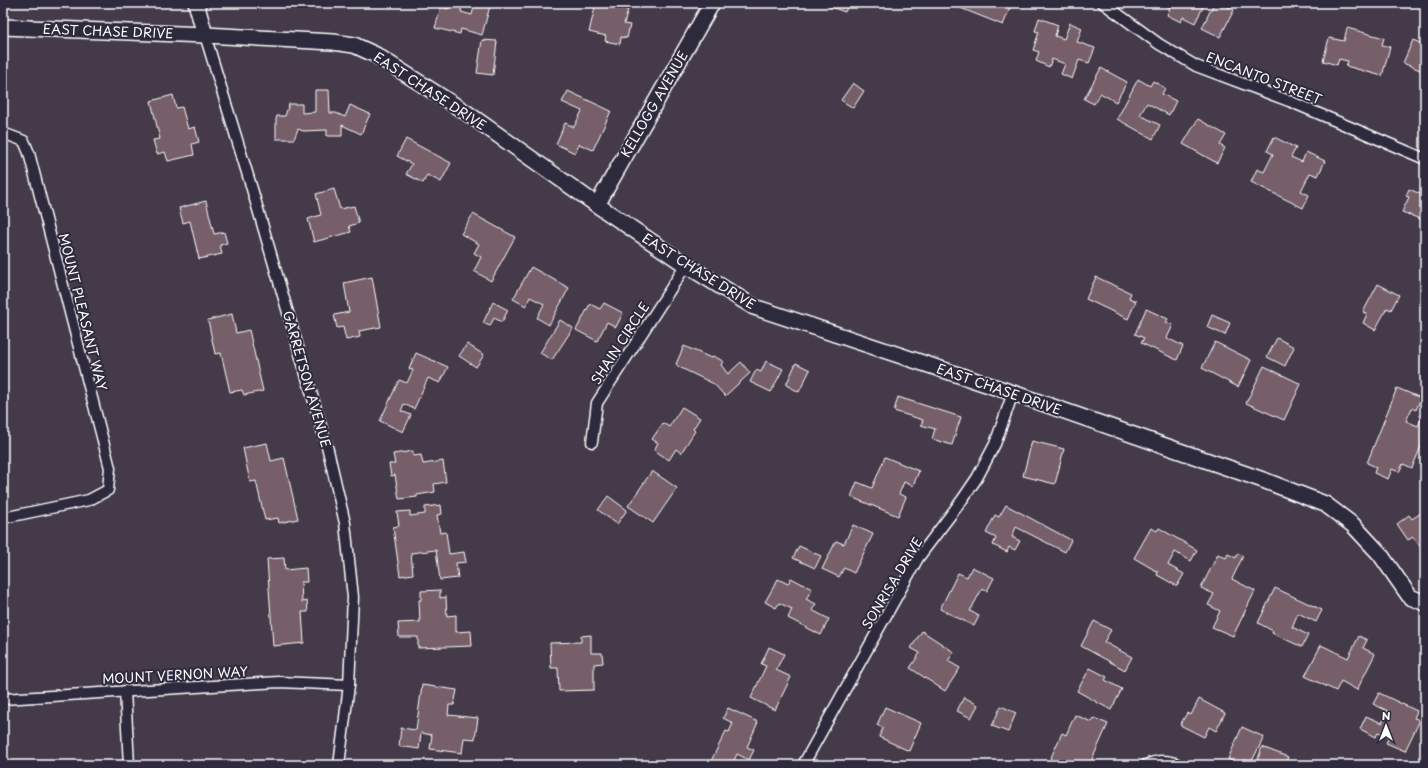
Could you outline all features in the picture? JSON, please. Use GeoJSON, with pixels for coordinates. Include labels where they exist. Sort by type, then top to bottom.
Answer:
{"type":"FeatureCollection","features":[{"type":"Feature","properties":{"kind":"street","name":"GARRETSON AVENUE"},"geometry":{"type":"LineString","coordinates":[[196,3],[328,450],[345,522],[352,597],[349,685],[339,765]]}},
{"type":"Feature","properties":{"kind":"street","name":"KELLOGG AVENUE"},"geometry":{"type":"LineString","coordinates":[[596,206],[712,3]]}},
{"type":"Feature","properties":{"kind":"street","name":"ENCANTO STREET"},"geometry":{"type":"LineString","coordinates":[[1103,3],[1159,44],[1196,66],[1289,101],[1425,159]]}},
{"type":"Feature","properties":{"kind":"street","name":"EAST CHASE DRIVE"},"geometry":{"type":"LineString","coordinates":[[3,27],[334,42],[354,46],[373,53],[468,113],[596,206],[686,265],[754,307],[1264,480],[1325,504],[1353,525],[1380,554],[1410,597],[1425,603]]}},
{"type":"Feature","properties":{"kind":"street","name":"MOUNT PLEASANT WAY"},"geometry":{"type":"LineString","coordinates":[[3,133],[24,141],[29,153],[110,468],[108,490],[89,500],[3,518]]}},
{"type":"Feature","properties":{"kind":"street","name":"SHAIN CIRCLE"},"geometry":{"type":"LineString","coordinates":[[592,442],[597,403],[686,265]]}},
{"type":"Feature","properties":{"kind":"street","name":"SONRISA DRIVE"},"geometry":{"type":"LineString","coordinates":[[803,765],[918,558],[977,478],[995,444],[1013,394]]}},
{"type":"Feature","properties":{"kind":"street","name":"MOUNT VERNON WAY"},"geometry":{"type":"LineString","coordinates":[[3,699],[280,682],[349,685]]}},
{"type":"Feature","properties":{"kind":"street"},"geometry":{"type":"LineString","coordinates":[[125,692],[129,765]]}},
{"type":"Feature","properties":{"kind":"street"},"geometry":{"type":"LineString","coordinates":[[1150,763],[1166,761],[1179,765]]}},
{"type":"Feature","properties":{"kind":"building"},"geometry":{"type":"Polygon","coordinates":[[[450,3],[462,5],[461,12],[472,15],[475,3],[490,6],[482,35],[461,29],[460,34],[435,28],[441,7],[448,9],[450,3]]]}},
{"type":"Feature","properties":{"kind":"building"},"geometry":{"type":"Polygon","coordinates":[[[596,3],[626,3],[625,9],[628,10],[624,24],[630,25],[627,38],[621,37],[620,44],[605,41],[606,36],[589,32],[596,3]]]}},
{"type":"Feature","properties":{"kind":"building"},"geometry":{"type":"Polygon","coordinates":[[[829,3],[849,3],[845,12],[828,6],[829,3]]]}},
{"type":"Feature","properties":{"kind":"building"},"geometry":{"type":"Polygon","coordinates":[[[959,3],[1012,3],[1003,25],[958,7],[959,3]]]}},
{"type":"Feature","properties":{"kind":"building"},"geometry":{"type":"Polygon","coordinates":[[[1161,3],[1205,3],[1195,23],[1183,17],[1181,22],[1167,15],[1170,8],[1161,3]]]}},
{"type":"Feature","properties":{"kind":"building"},"geometry":{"type":"Polygon","coordinates":[[[1214,3],[1221,3],[1234,10],[1220,37],[1202,28],[1214,3]]]}},
{"type":"Feature","properties":{"kind":"building"},"geometry":{"type":"Polygon","coordinates":[[[1039,18],[1058,25],[1055,36],[1064,39],[1070,23],[1082,28],[1077,42],[1095,48],[1089,63],[1079,60],[1072,79],[1061,74],[1065,64],[1052,59],[1049,67],[1036,61],[1039,52],[1033,50],[1039,32],[1035,31],[1039,18]]]}},
{"type":"Feature","properties":{"kind":"building"},"geometry":{"type":"Polygon","coordinates":[[[1347,28],[1384,38],[1382,45],[1390,47],[1382,76],[1346,66],[1348,61],[1339,59],[1337,65],[1323,61],[1329,38],[1344,41],[1347,28]]]}},
{"type":"Feature","properties":{"kind":"building"},"geometry":{"type":"Polygon","coordinates":[[[482,40],[497,41],[493,75],[477,73],[482,40]]]}},
{"type":"Feature","properties":{"kind":"building"},"geometry":{"type":"Polygon","coordinates":[[[1413,40],[1425,45],[1425,72],[1403,63],[1413,40]]]}},
{"type":"Feature","properties":{"kind":"building"},"geometry":{"type":"Polygon","coordinates":[[[1101,68],[1127,82],[1116,102],[1100,93],[1094,104],[1084,99],[1101,68]]]}},
{"type":"Feature","properties":{"kind":"building"},"geometry":{"type":"Polygon","coordinates":[[[1138,79],[1150,86],[1153,81],[1165,88],[1162,94],[1176,101],[1169,115],[1147,103],[1140,115],[1160,125],[1153,139],[1117,119],[1138,79]]]}},
{"type":"Feature","properties":{"kind":"building"},"geometry":{"type":"Polygon","coordinates":[[[853,83],[864,91],[853,108],[841,100],[853,83]]]}},
{"type":"Feature","properties":{"kind":"building"},"geometry":{"type":"Polygon","coordinates":[[[315,90],[329,90],[330,113],[336,113],[345,117],[350,105],[370,114],[361,134],[342,125],[342,136],[327,136],[327,130],[303,131],[298,129],[294,139],[276,139],[277,116],[285,116],[289,104],[302,104],[302,113],[315,112],[315,90]]]}},
{"type":"Feature","properties":{"kind":"building"},"geometry":{"type":"Polygon","coordinates":[[[568,91],[611,111],[593,150],[579,144],[575,153],[556,144],[565,123],[574,127],[582,111],[562,102],[568,91]]]}},
{"type":"Feature","properties":{"kind":"building"},"geometry":{"type":"Polygon","coordinates":[[[173,95],[176,108],[182,107],[188,129],[195,127],[199,142],[192,144],[194,155],[168,161],[165,152],[157,154],[153,140],[160,139],[151,101],[173,95]]]}},
{"type":"Feature","properties":{"kind":"building"},"geometry":{"type":"Polygon","coordinates":[[[1198,119],[1226,135],[1220,145],[1225,148],[1217,163],[1183,144],[1198,119]]]}},
{"type":"Feature","properties":{"kind":"building"},"geometry":{"type":"Polygon","coordinates":[[[1274,137],[1296,148],[1291,157],[1302,162],[1306,152],[1325,161],[1318,176],[1310,173],[1301,191],[1309,195],[1303,208],[1251,182],[1257,169],[1264,172],[1273,154],[1267,151],[1274,137]]]}},
{"type":"Feature","properties":{"kind":"building"},"geometry":{"type":"Polygon","coordinates":[[[406,139],[451,163],[441,182],[427,175],[423,183],[406,174],[412,164],[397,156],[406,139]]]}},
{"type":"Feature","properties":{"kind":"building"},"geometry":{"type":"Polygon","coordinates":[[[334,189],[340,209],[354,206],[359,223],[349,226],[351,232],[314,242],[308,219],[321,215],[316,194],[334,189]]]}},
{"type":"Feature","properties":{"kind":"building"},"geometry":{"type":"Polygon","coordinates":[[[1409,189],[1425,196],[1425,221],[1402,212],[1409,197],[1406,196],[1409,189]]]}},
{"type":"Feature","properties":{"kind":"building"},"geometry":{"type":"Polygon","coordinates":[[[206,201],[214,234],[224,232],[227,243],[220,245],[222,254],[199,259],[190,221],[183,223],[179,208],[206,201]]]}},
{"type":"Feature","properties":{"kind":"building"},"geometry":{"type":"Polygon","coordinates":[[[473,214],[515,237],[491,281],[474,271],[481,257],[474,253],[479,244],[461,234],[473,214]]]}},
{"type":"Feature","properties":{"kind":"building"},"geometry":{"type":"Polygon","coordinates":[[[531,267],[569,288],[549,325],[537,318],[544,304],[530,297],[526,306],[513,299],[531,267]]]}},
{"type":"Feature","properties":{"kind":"building"},"geometry":{"type":"Polygon","coordinates":[[[372,277],[381,327],[359,331],[360,337],[346,340],[343,327],[337,328],[334,315],[349,312],[344,283],[372,277]]]}},
{"type":"Feature","properties":{"kind":"building"},"geometry":{"type":"Polygon","coordinates":[[[1096,277],[1131,293],[1129,298],[1136,301],[1128,319],[1086,299],[1096,277]]]}},
{"type":"Feature","properties":{"kind":"building"},"geometry":{"type":"Polygon","coordinates":[[[1378,284],[1399,295],[1391,310],[1387,308],[1375,330],[1363,323],[1367,314],[1363,312],[1378,284]]]}},
{"type":"Feature","properties":{"kind":"building"},"geometry":{"type":"Polygon","coordinates":[[[493,302],[508,310],[502,322],[494,318],[490,326],[483,323],[493,302]]]}},
{"type":"Feature","properties":{"kind":"building"},"geometry":{"type":"Polygon","coordinates":[[[604,303],[623,313],[616,327],[607,322],[597,341],[576,330],[590,304],[600,309],[604,303]]]}},
{"type":"Feature","properties":{"kind":"building"},"geometry":{"type":"Polygon","coordinates":[[[1146,309],[1168,319],[1166,322],[1173,325],[1167,338],[1183,346],[1177,360],[1141,343],[1144,338],[1135,334],[1146,309]]]}},
{"type":"Feature","properties":{"kind":"building"},"geometry":{"type":"Polygon","coordinates":[[[232,314],[236,333],[249,330],[263,391],[244,395],[242,390],[230,392],[221,353],[215,354],[208,320],[232,314]]]}},
{"type":"Feature","properties":{"kind":"building"},"geometry":{"type":"Polygon","coordinates":[[[1212,315],[1230,323],[1225,335],[1207,327],[1212,315]]]}},
{"type":"Feature","properties":{"kind":"building"},"geometry":{"type":"Polygon","coordinates":[[[560,320],[573,328],[552,360],[540,353],[560,320]]]}},
{"type":"Feature","properties":{"kind":"building"},"geometry":{"type":"Polygon","coordinates":[[[1277,338],[1294,347],[1285,366],[1267,357],[1277,338]]]}},
{"type":"Feature","properties":{"kind":"building"},"geometry":{"type":"Polygon","coordinates":[[[1215,342],[1251,360],[1238,387],[1202,368],[1215,342]]]}},
{"type":"Feature","properties":{"kind":"building"},"geometry":{"type":"Polygon","coordinates":[[[467,344],[484,355],[476,367],[459,356],[467,344]]]}},
{"type":"Feature","properties":{"kind":"building"},"geometry":{"type":"Polygon","coordinates":[[[684,346],[711,358],[713,356],[723,361],[721,365],[728,374],[741,362],[750,373],[725,396],[714,384],[679,367],[676,364],[684,346]]]}},
{"type":"Feature","properties":{"kind":"building"},"geometry":{"type":"Polygon","coordinates":[[[416,353],[448,367],[440,383],[428,378],[414,409],[404,404],[401,411],[411,415],[403,432],[380,421],[399,380],[407,383],[413,370],[409,369],[416,353]]]}},
{"type":"Feature","properties":{"kind":"building"},"geometry":{"type":"Polygon","coordinates":[[[766,361],[783,369],[771,392],[750,382],[756,370],[761,372],[766,361]]]}},
{"type":"Feature","properties":{"kind":"building"},"geometry":{"type":"Polygon","coordinates":[[[796,363],[810,370],[799,392],[786,385],[796,363]]]}},
{"type":"Feature","properties":{"kind":"building"},"geometry":{"type":"Polygon","coordinates":[[[1264,366],[1301,384],[1284,420],[1246,403],[1264,366]]]}},
{"type":"Feature","properties":{"kind":"building"},"geometry":{"type":"Polygon","coordinates":[[[1397,388],[1421,398],[1416,410],[1412,408],[1406,421],[1418,426],[1421,419],[1425,421],[1425,437],[1412,468],[1403,464],[1399,472],[1392,469],[1388,479],[1374,473],[1376,467],[1367,463],[1397,388]]]}},
{"type":"Feature","properties":{"kind":"building"},"geometry":{"type":"Polygon","coordinates":[[[898,397],[961,417],[952,445],[932,439],[935,429],[921,425],[923,420],[894,411],[898,397]]]}},
{"type":"Feature","properties":{"kind":"building"},"geometry":{"type":"Polygon","coordinates":[[[682,407],[700,418],[693,429],[695,431],[681,453],[676,449],[669,460],[654,450],[658,443],[652,439],[663,423],[669,427],[682,407]]]}},
{"type":"Feature","properties":{"kind":"building"},"geometry":{"type":"Polygon","coordinates":[[[1032,441],[1064,449],[1055,484],[1023,476],[1032,441]]]}},
{"type":"Feature","properties":{"kind":"building"},"geometry":{"type":"Polygon","coordinates":[[[267,443],[271,461],[284,458],[298,519],[279,523],[278,518],[265,520],[256,481],[250,482],[243,448],[267,443]]]}},
{"type":"Feature","properties":{"kind":"building"},"geometry":{"type":"Polygon","coordinates":[[[413,451],[413,456],[421,455],[423,464],[443,461],[446,482],[434,484],[435,492],[417,495],[417,497],[399,499],[395,475],[391,476],[389,464],[395,464],[393,454],[413,451]]]}},
{"type":"Feature","properties":{"kind":"building"},"geometry":{"type":"Polygon","coordinates":[[[885,457],[919,471],[913,486],[904,482],[899,494],[906,497],[898,516],[851,497],[857,482],[872,488],[885,457]]]}},
{"type":"Feature","properties":{"kind":"building"},"geometry":{"type":"Polygon","coordinates":[[[652,471],[677,488],[653,523],[628,506],[652,471]]]}},
{"type":"Feature","properties":{"kind":"building"},"geometry":{"type":"Polygon","coordinates":[[[608,496],[627,510],[617,524],[598,510],[608,496]]]}},
{"type":"Feature","properties":{"kind":"building"},"geometry":{"type":"Polygon","coordinates":[[[441,505],[442,514],[437,515],[440,533],[446,532],[449,554],[464,552],[466,562],[456,563],[458,578],[440,580],[436,550],[411,553],[413,574],[400,576],[393,527],[399,526],[397,512],[410,511],[410,516],[425,514],[425,507],[441,505]]]}},
{"type":"Feature","properties":{"kind":"building"},"geometry":{"type":"Polygon","coordinates":[[[1006,505],[1071,540],[1065,552],[1016,527],[1012,537],[1020,541],[1015,550],[1009,547],[1007,552],[993,545],[996,538],[986,533],[995,515],[999,517],[1006,505]]]}},
{"type":"Feature","properties":{"kind":"building"},"geometry":{"type":"Polygon","coordinates":[[[1421,513],[1425,518],[1425,548],[1423,550],[1413,537],[1408,540],[1397,524],[1409,515],[1412,519],[1421,513]]]}},
{"type":"Feature","properties":{"kind":"building"},"geometry":{"type":"Polygon","coordinates":[[[853,525],[873,534],[854,573],[844,568],[839,577],[822,569],[836,541],[844,544],[853,525]]]}},
{"type":"Feature","properties":{"kind":"building"},"geometry":{"type":"Polygon","coordinates":[[[1151,528],[1157,531],[1159,528],[1197,550],[1191,561],[1175,552],[1168,565],[1184,574],[1177,586],[1157,575],[1158,572],[1134,558],[1151,528]]]}},
{"type":"Feature","properties":{"kind":"building"},"geometry":{"type":"Polygon","coordinates":[[[799,546],[821,556],[815,568],[793,558],[799,546]]]}},
{"type":"Feature","properties":{"kind":"building"},"geometry":{"type":"Polygon","coordinates":[[[1238,553],[1243,556],[1232,579],[1255,591],[1233,636],[1212,627],[1220,611],[1208,605],[1214,594],[1201,588],[1218,554],[1226,558],[1228,554],[1236,558],[1238,553]]]}},
{"type":"Feature","properties":{"kind":"building"},"geometry":{"type":"Polygon","coordinates":[[[284,558],[285,570],[306,568],[307,582],[301,582],[302,602],[307,601],[308,612],[302,612],[304,643],[273,646],[267,559],[284,558]]]}},
{"type":"Feature","properties":{"kind":"building"},"geometry":{"type":"Polygon","coordinates":[[[972,567],[994,578],[987,591],[982,589],[970,611],[979,616],[974,626],[940,609],[958,573],[967,577],[972,567]]]}},
{"type":"Feature","properties":{"kind":"building"},"geometry":{"type":"Polygon","coordinates":[[[791,578],[812,589],[806,599],[816,604],[812,610],[829,619],[821,635],[788,618],[792,609],[779,603],[776,608],[765,602],[778,579],[788,584],[791,578]]]}},
{"type":"Feature","properties":{"kind":"building"},"geometry":{"type":"Polygon","coordinates":[[[1275,588],[1322,610],[1316,622],[1298,613],[1292,627],[1308,635],[1302,647],[1272,633],[1273,631],[1258,623],[1275,588]]]}},
{"type":"Feature","properties":{"kind":"building"},"geometry":{"type":"Polygon","coordinates":[[[440,590],[440,598],[446,597],[447,616],[456,615],[456,632],[471,631],[472,646],[418,648],[418,637],[399,637],[398,623],[420,622],[419,600],[421,600],[421,591],[440,590]]]}},
{"type":"Feature","properties":{"kind":"building"},"geometry":{"type":"Polygon","coordinates":[[[1094,621],[1111,630],[1104,642],[1132,657],[1125,670],[1081,646],[1094,621]]]}},
{"type":"Feature","properties":{"kind":"building"},"geometry":{"type":"Polygon","coordinates":[[[922,631],[954,652],[948,661],[960,668],[945,691],[910,668],[920,653],[911,648],[922,631]]]}},
{"type":"Feature","properties":{"kind":"building"},"geometry":{"type":"Polygon","coordinates":[[[591,635],[591,653],[602,653],[603,663],[594,664],[594,690],[559,691],[558,668],[551,668],[550,643],[581,642],[581,636],[591,635]]]}},
{"type":"Feature","properties":{"kind":"building"},"geometry":{"type":"Polygon","coordinates":[[[1359,636],[1367,640],[1363,648],[1375,654],[1357,690],[1341,681],[1336,691],[1305,676],[1321,645],[1348,658],[1359,636]]]}},
{"type":"Feature","properties":{"kind":"building"},"geometry":{"type":"Polygon","coordinates":[[[769,647],[784,654],[776,670],[791,677],[775,710],[751,698],[766,666],[761,664],[769,647]]]}},
{"type":"Feature","properties":{"kind":"building"},"geometry":{"type":"Polygon","coordinates":[[[1090,668],[1107,677],[1105,680],[1122,689],[1111,710],[1077,691],[1090,668]]]}},
{"type":"Feature","properties":{"kind":"building"},"geometry":{"type":"Polygon","coordinates":[[[422,685],[457,690],[454,705],[449,705],[448,715],[478,718],[475,739],[464,738],[462,753],[430,749],[432,735],[421,733],[419,749],[399,746],[401,728],[416,730],[422,685]]]}},
{"type":"Feature","properties":{"kind":"building"},"geometry":{"type":"Polygon","coordinates":[[[1379,693],[1417,711],[1414,718],[1420,720],[1405,751],[1386,743],[1389,737],[1378,732],[1376,737],[1360,729],[1366,716],[1382,723],[1388,711],[1373,704],[1379,693]]]}},
{"type":"Feature","properties":{"kind":"building"},"geometry":{"type":"Polygon","coordinates":[[[964,697],[978,705],[971,718],[957,711],[964,697]]]}},
{"type":"Feature","properties":{"kind":"building"},"geometry":{"type":"Polygon","coordinates":[[[1199,699],[1225,713],[1216,731],[1209,727],[1204,737],[1180,725],[1187,713],[1191,715],[1199,699]]]}},
{"type":"Feature","properties":{"kind":"building"},"geometry":{"type":"Polygon","coordinates":[[[1001,706],[1016,713],[1008,732],[992,726],[1001,706]]]}},
{"type":"Feature","properties":{"kind":"building"},"geometry":{"type":"Polygon","coordinates":[[[885,707],[921,723],[909,751],[879,737],[883,728],[877,725],[885,707]]]}},
{"type":"Feature","properties":{"kind":"building"},"geometry":{"type":"Polygon","coordinates":[[[728,708],[758,722],[747,747],[754,750],[749,760],[737,754],[732,765],[714,765],[710,763],[726,731],[729,732],[733,723],[723,718],[728,708]]]}},
{"type":"Feature","properties":{"kind":"building"},"geometry":{"type":"Polygon","coordinates":[[[1075,715],[1092,722],[1094,718],[1108,724],[1090,764],[1048,764],[1062,733],[1066,735],[1075,715]]]}},
{"type":"Feature","properties":{"kind":"building"},"geometry":{"type":"Polygon","coordinates":[[[1242,727],[1264,737],[1251,763],[1243,760],[1240,765],[1228,759],[1242,727]]]}},
{"type":"Feature","properties":{"kind":"building"},"geometry":{"type":"Polygon","coordinates":[[[1262,747],[1288,757],[1285,765],[1256,764],[1262,747]]]}}]}
